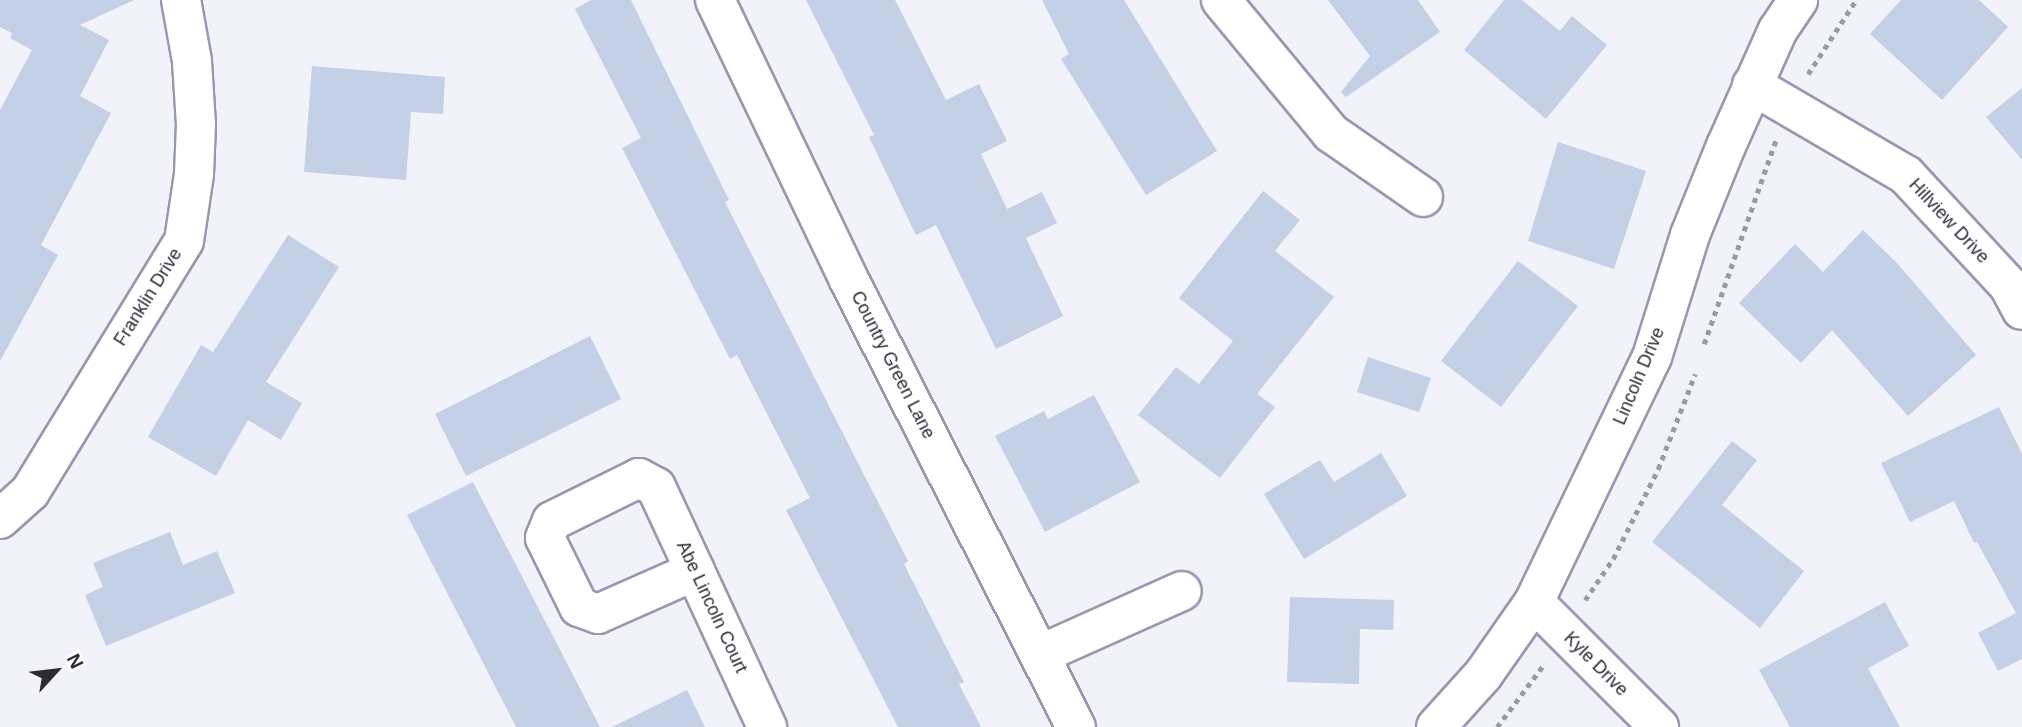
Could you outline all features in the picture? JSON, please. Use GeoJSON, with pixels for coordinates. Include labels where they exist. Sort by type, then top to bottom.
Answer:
{"type":"FeatureCollection","features":[{"type":"Feature","properties":{"kind":"street","name":"Franklin Drive"},"geometry":{"type":"LineString","coordinates":[[0,519],[30,492],[184,241],[194,174],[196,125],[192,61],[181,0]]}},
{"type":"Feature","properties":{"kind":"street","name":"Country Green Lane"},"geometry":{"type":"LineString","coordinates":[[715,0],[849,280],[1076,727]]}},
{"type":"Feature","properties":{"kind":"street"},"geometry":{"type":"LineString","coordinates":[[1221,0],[1331,133],[1423,197]]}},
{"type":"Feature","properties":{"kind":"street","name":"Lincoln Drive"},"geometry":{"type":"LineString","coordinates":[[1436,727],[1483,675],[1534,602],[1652,357],[1690,235],[1752,85],[1778,30],[1798,0]]}},
{"type":"Feature","properties":{"kind":"street","name":"Hillview Drive"},"geometry":{"type":"LineString","coordinates":[[1752,85],[1906,175],[2010,286],[2022,310]]}},
{"type":"Feature","properties":{"kind":"street","name":"Abe Lincoln Court"},"geometry":{"type":"LineString","coordinates":[[695,570],[597,614],[579,607],[545,538],[552,521],[639,478],[656,487],[695,570],[767,727]]}},
{"type":"Feature","properties":{"kind":"street"},"geometry":{"type":"LineString","coordinates":[[1041,654],[1182,591]]}},
{"type":"Feature","properties":{"kind":"street","name":"Kyle Drive"},"geometry":{"type":"LineString","coordinates":[[1534,602],[1659,727]]}},
{"type":"Feature","properties":{"kind":"path"},"geometry":{"type":"LineString","coordinates":[[1808,75],[1856,0]]}},
{"type":"Feature","properties":{"kind":"path"},"geometry":{"type":"LineString","coordinates":[[1704,344],[1776,140]]}},
{"type":"Feature","properties":{"kind":"path"},"geometry":{"type":"LineString","coordinates":[[1581,607],[1613,559],[1658,469],[1695,374]]}},
{"type":"Feature","properties":{"kind":"path"},"geometry":{"type":"LineString","coordinates":[[1497,727],[1547,661]]}},
{"type":"Feature","properties":{"kind":"building"},"geometry":{"type":"Polygon","coordinates":[[[0,0],[134,0],[80,25],[109,40],[80,96],[111,113],[41,245],[58,255],[0,361],[0,110],[32,50],[10,38],[12,33],[0,27],[0,0]]]}},
{"type":"Feature","properties":{"kind":"building"},"geometry":{"type":"Polygon","coordinates":[[[591,0],[631,0],[729,200],[725,202],[908,561],[904,564],[964,682],[959,684],[981,727],[898,727],[786,510],[810,498],[737,355],[730,359],[622,148],[641,138],[575,9],[591,0]]]}},
{"type":"Feature","properties":{"kind":"building"},"geometry":{"type":"Polygon","coordinates":[[[806,0],[895,0],[946,100],[979,84],[1007,141],[981,154],[1007,209],[1042,192],[1057,223],[1026,238],[1063,316],[996,349],[936,225],[916,235],[869,137],[874,135],[806,0]]]}},
{"type":"Feature","properties":{"kind":"building"},"geometry":{"type":"Polygon","coordinates":[[[1042,0],[1124,0],[1217,151],[1146,195],[1061,59],[1069,54],[1042,0]]]}},
{"type":"Feature","properties":{"kind":"building"},"geometry":{"type":"Polygon","coordinates":[[[1328,0],[1418,0],[1440,32],[1346,97],[1341,92],[1370,56],[1328,0]]]}},
{"type":"Feature","properties":{"kind":"building"},"geometry":{"type":"Polygon","coordinates":[[[1504,0],[1522,0],[1560,31],[1572,16],[1607,45],[1546,119],[1464,50],[1504,0]]]}},
{"type":"Feature","properties":{"kind":"building"},"geometry":{"type":"Polygon","coordinates":[[[1901,0],[1979,0],[2008,27],[1942,100],[1870,34],[1901,0]]]}},
{"type":"Feature","properties":{"kind":"building"},"geometry":{"type":"Polygon","coordinates":[[[312,66],[445,77],[443,114],[411,112],[406,180],[304,172],[312,66]]]}},
{"type":"Feature","properties":{"kind":"building"},"geometry":{"type":"Polygon","coordinates":[[[2022,88],[2022,160],[1986,117],[2022,88]]]}},
{"type":"Feature","properties":{"kind":"building"},"geometry":{"type":"Polygon","coordinates":[[[1558,142],[1646,171],[1614,269],[1528,241],[1558,142]]]}},
{"type":"Feature","properties":{"kind":"building"},"geometry":{"type":"Polygon","coordinates":[[[1263,191],[1300,220],[1275,251],[1334,297],[1257,394],[1275,407],[1220,478],[1138,415],[1176,367],[1199,384],[1233,341],[1179,298],[1263,191]]]}},
{"type":"Feature","properties":{"kind":"building"},"geometry":{"type":"Polygon","coordinates":[[[1863,230],[1897,263],[1976,355],[1908,416],[1832,330],[1801,363],[1739,303],[1795,244],[1823,272],[1863,230]]]}},
{"type":"Feature","properties":{"kind":"building"},"geometry":{"type":"Polygon","coordinates":[[[288,235],[339,267],[266,382],[302,403],[281,440],[248,420],[216,476],[148,437],[201,345],[213,352],[288,235]]]}},
{"type":"Feature","properties":{"kind":"building"},"geometry":{"type":"Polygon","coordinates":[[[1518,261],[1578,306],[1501,407],[1441,361],[1518,261]]]}},
{"type":"Feature","properties":{"kind":"building"},"geometry":{"type":"Polygon","coordinates":[[[590,336],[621,399],[466,476],[435,414],[590,336]]]}},
{"type":"Feature","properties":{"kind":"building"},"geometry":{"type":"Polygon","coordinates":[[[1368,357],[1431,378],[1419,412],[1357,392],[1368,357]]]}},
{"type":"Feature","properties":{"kind":"building"},"geometry":{"type":"Polygon","coordinates":[[[1094,395],[1140,482],[1045,532],[995,436],[1044,411],[1048,419],[1094,395]]]}},
{"type":"Feature","properties":{"kind":"building"},"geometry":{"type":"Polygon","coordinates":[[[1999,407],[2022,454],[2022,659],[1998,671],[1978,633],[2016,613],[1977,542],[1974,543],[1954,501],[1910,522],[1881,463],[1999,407]]]}},
{"type":"Feature","properties":{"kind":"building"},"geometry":{"type":"Polygon","coordinates":[[[1732,441],[1757,460],[1722,505],[1804,571],[1760,628],[1652,542],[1732,441]]]}},
{"type":"Feature","properties":{"kind":"building"},"geometry":{"type":"Polygon","coordinates":[[[1381,453],[1407,496],[1304,559],[1264,494],[1320,460],[1334,482],[1381,453]]]}},
{"type":"Feature","properties":{"kind":"building"},"geometry":{"type":"Polygon","coordinates":[[[473,482],[600,727],[516,727],[407,515],[473,482]]]}},
{"type":"Feature","properties":{"kind":"building"},"geometry":{"type":"Polygon","coordinates":[[[170,532],[183,565],[217,551],[235,593],[106,646],[85,595],[103,587],[93,563],[170,532]]]}},
{"type":"Feature","properties":{"kind":"building"},"geometry":{"type":"Polygon","coordinates":[[[1290,597],[1394,600],[1393,630],[1360,629],[1359,684],[1287,682],[1290,597]]]}},
{"type":"Feature","properties":{"kind":"building"},"geometry":{"type":"Polygon","coordinates":[[[1885,602],[1909,646],[1868,668],[1900,727],[1790,727],[1759,670],[1885,602]]]}},
{"type":"Feature","properties":{"kind":"building"},"geometry":{"type":"Polygon","coordinates":[[[687,690],[705,727],[612,727],[687,690]]]}}]}
